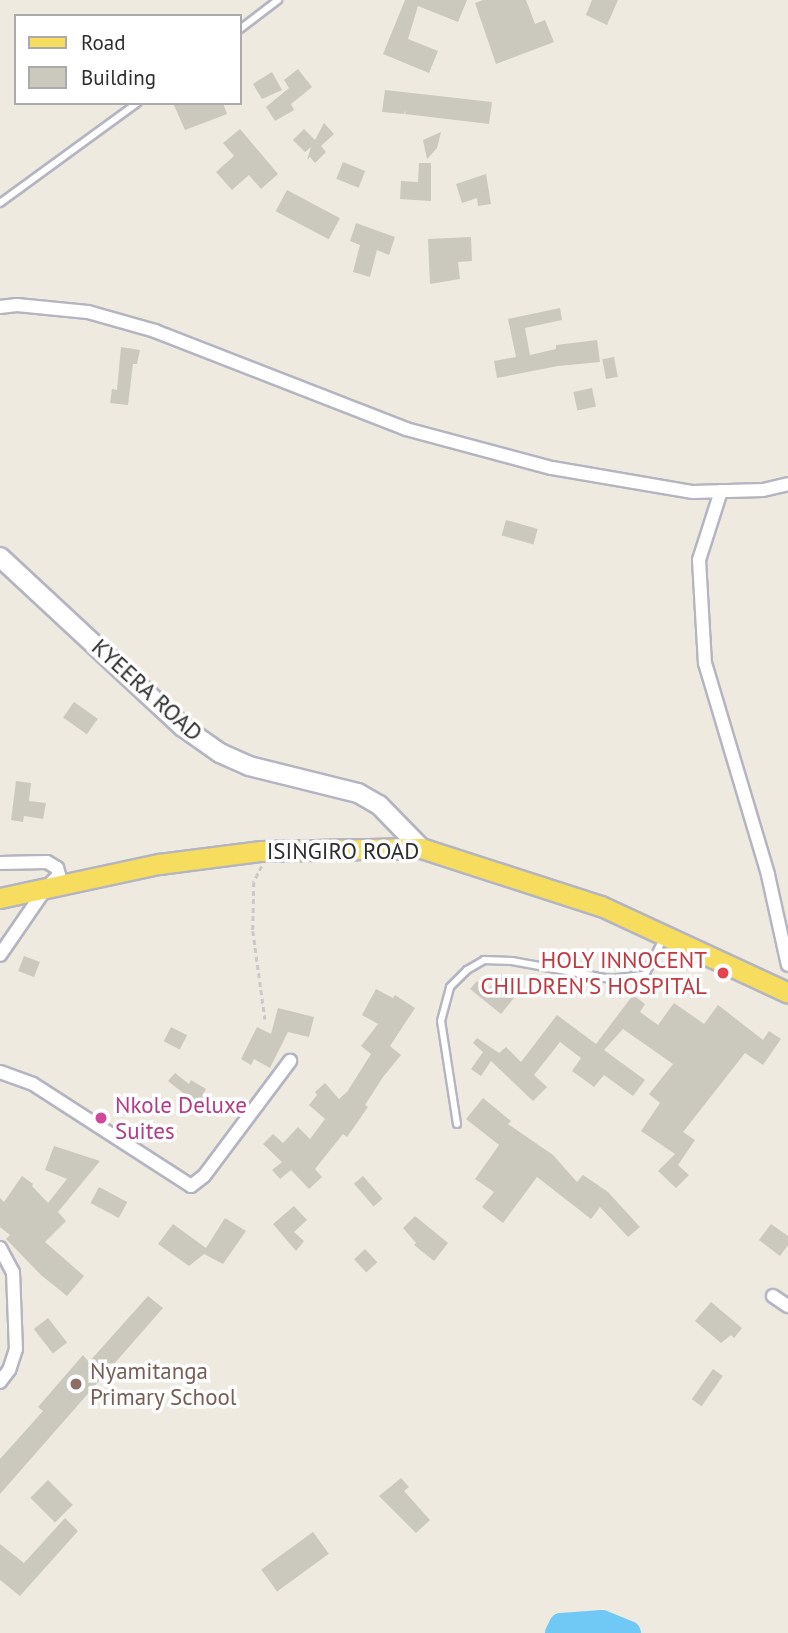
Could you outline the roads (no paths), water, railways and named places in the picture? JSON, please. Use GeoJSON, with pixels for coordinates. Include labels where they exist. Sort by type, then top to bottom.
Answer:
{"type":"FeatureCollection","features":[{"type":"Feature","properties":{"kind":"main road","name":"KYEERA ROAD"},"geometry":{"type":"LineString","coordinates":[[0,556],[183,727],[220,753],[249,765],[358,793],[379,805],[421,848]]}},
{"type":"Feature","properties":{"kind":"main road","name":"ISINGIRO ROAD"},"geometry":{"type":"LineString","coordinates":[[0,898],[159,864],[271,851],[421,848],[548,886],[601,905],[788,993]]}},
{"type":"Feature","properties":{"kind":"street"},"geometry":{"type":"LineString","coordinates":[[0,307],[18,305],[88,312],[155,331],[406,429],[552,468],[694,492],[763,490],[788,484]]}},
{"type":"Feature","properties":{"kind":"street"},"geometry":{"type":"LineString","coordinates":[[721,491],[699,560],[705,663],[768,875],[788,965]]}},
{"type":"Feature","properties":{"kind":"street"},"geometry":{"type":"LineString","coordinates":[[0,863],[47,862],[57,868],[59,875],[46,888],[0,955]]}},
{"type":"Feature","properties":{"kind":"street"},"geometry":{"type":"LineString","coordinates":[[0,1072],[33,1084],[191,1186],[204,1176],[290,1061]]}},
{"type":"Feature","properties":{"kind":"street"},"geometry":{"type":"LineString","coordinates":[[0,1248],[13,1272],[16,1349],[9,1370],[0,1382]]}},
{"type":"Feature","properties":{"kind":"street"},"geometry":{"type":"LineString","coordinates":[[773,1296],[788,1306]]}},
{"type":"Feature","properties":{"kind":"lane"},"geometry":{"type":"LineString","coordinates":[[242,27],[278,0]]}},
{"type":"Feature","properties":{"kind":"lane"},"geometry":{"type":"LineString","coordinates":[[0,203],[134,105]]}},
{"type":"Feature","properties":{"kind":"lane"},"geometry":{"type":"LineString","coordinates":[[457,1124],[441,1021],[450,987],[467,970],[484,960],[512,961],[610,979],[645,975],[665,935]]}},
{"type":"Feature","properties":{"kind":"waterway"},"geometry":{"type":"LineString","coordinates":[[557,1633],[561,1625],[602,1622],[629,1633]]}},
{"type":"Feature","properties":{"kind":"place","name":"HOLY INNOCENT CHILDREN'S HOSPITAL"},"geometry":{"type":"Point","coordinates":[723,973]}},
{"type":"Feature","properties":{"kind":"place","name":"Nkole Deluxe Suites"},"geometry":{"type":"Point","coordinates":[101,1118]}},
{"type":"Feature","properties":{"kind":"place","name":"Nyamitanga Primary School"},"geometry":{"type":"Point","coordinates":[76,1384]}}]}
